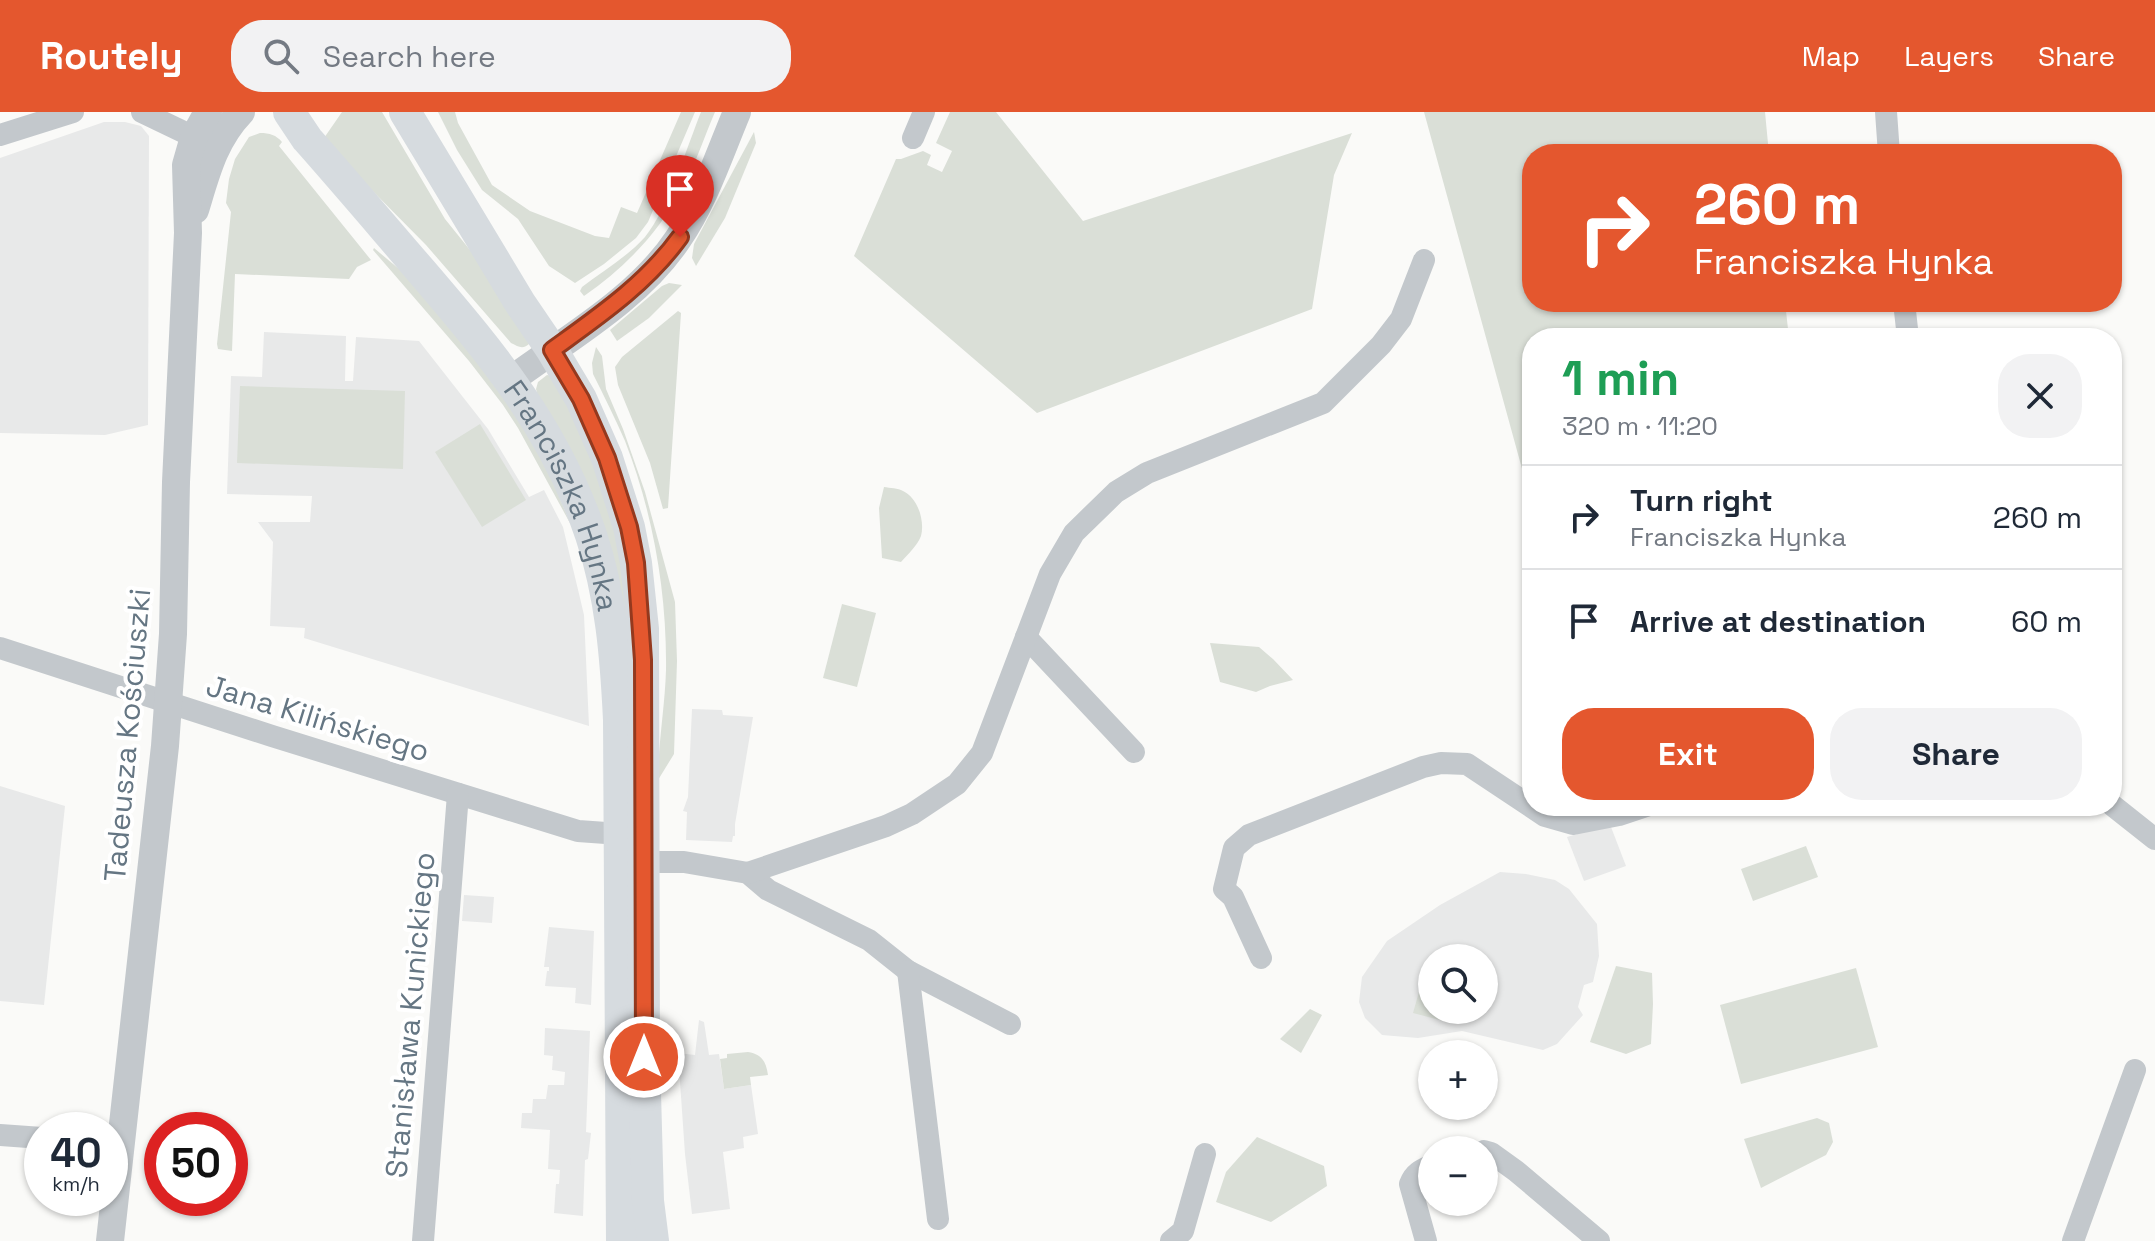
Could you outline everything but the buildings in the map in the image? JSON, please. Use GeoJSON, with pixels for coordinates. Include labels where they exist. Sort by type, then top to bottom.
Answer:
{"type":"FeatureCollection","features":[{"type":"Feature","properties":{"kind":"main road"},"geometry":{"type":"LineString","coordinates":[[289,112],[307,139],[511,380]]}},
{"type":"Feature","properties":{"kind":"main road"},"geometry":{"type":"LineString","coordinates":[[405,112],[520,303],[552,350]]}},
{"type":"Feature","properties":{"kind":"main road","name":"Franciszka Hynka"},"geometry":{"type":"LineString","coordinates":[[552,350],[581,399],[607,458],[629,527],[636,563],[643,660],[645,1105],[648,1201],[653,1241]]}},
{"type":"Feature","properties":{"kind":"main road","name":"Franciszka Hynka"},"geometry":{"type":"LineString","coordinates":[[511,380],[552,446],[592,537],[604,581],[616,652],[622,1241]]}},
{"type":"Feature","properties":{"kind":"street"},"geometry":{"type":"LineString","coordinates":[[0,121],[23,112]]}},
{"type":"Feature","properties":{"kind":"street"},"geometry":{"type":"LineString","coordinates":[[0,135],[73,112]]}},
{"type":"Feature","properties":{"kind":"street"},"geometry":{"type":"LineString","coordinates":[[142,112],[204,119]]}},
{"type":"Feature","properties":{"kind":"street","name":"Tadeusza Kościuszki"},"geometry":{"type":"LineString","coordinates":[[188,233],[212,155],[223,133],[241,112]]}},
{"type":"Feature","properties":{"kind":"street","name":"Franciszka Hynka"},"geometry":{"type":"LineString","coordinates":[[511,380],[622,299],[666,257],[703,193],[737,112]]}},
{"type":"Feature","properties":{"kind":"street"},"geometry":{"type":"LineString","coordinates":[[913,138],[924,112]]}},
{"type":"Feature","properties":{"kind":"street"},"geometry":{"type":"LineString","coordinates":[[1886,112],[1888,144]]}},
{"type":"Feature","properties":{"kind":"street","name":"Tadeusza Kościuszki"},"geometry":{"type":"LineString","coordinates":[[119,1112],[168,703],[188,233],[186,165],[204,119]]}},
{"type":"Feature","properties":{"kind":"street"},"geometry":{"type":"LineString","coordinates":[[644,862],[684,862],[748,873],[886,826],[912,814],[957,784],[982,753],[1056,562],[1074,533],[1116,492],[1147,473],[1323,403],[1384,343],[1401,319],[1424,260]]}},
{"type":"Feature","properties":{"kind":"street"},"geometry":{"type":"LineString","coordinates":[[1026,637],[1134,752]]}},
{"type":"Feature","properties":{"kind":"street","name":"Jana Kilińskiego"},"geometry":{"type":"LineString","coordinates":[[0,648],[578,831],[620,834]]}},
{"type":"Feature","properties":{"kind":"street"},"geometry":{"type":"LineString","coordinates":[[1261,958],[1233,897],[1224,889],[1234,848],[1249,835],[1423,767],[1441,763],[1467,764],[1522,801]]}},
{"type":"Feature","properties":{"kind":"street","name":"Stanisława Kunickiego"},"geometry":{"type":"LineString","coordinates":[[423,1241],[458,794]]}},
{"type":"Feature","properties":{"kind":"street"},"geometry":{"type":"LineString","coordinates":[[2122,813],[2155,839]]}},
{"type":"Feature","properties":{"kind":"street"},"geometry":{"type":"LineString","coordinates":[[1545,816],[1573,824],[1614,816]]}},
{"type":"Feature","properties":{"kind":"street"},"geometry":{"type":"LineString","coordinates":[[748,873],[768,890],[869,940],[908,971],[1010,1024]]}},
{"type":"Feature","properties":{"kind":"street"},"geometry":{"type":"LineString","coordinates":[[908,971],[938,1219]]}},
{"type":"Feature","properties":{"kind":"street"},"geometry":{"type":"LineString","coordinates":[[2073,1241],[2135,1070]]}},
{"type":"Feature","properties":{"kind":"street"},"geometry":{"type":"LineString","coordinates":[[0,1135],[24,1137]]}},
{"type":"Feature","properties":{"kind":"street"},"geometry":{"type":"LineString","coordinates":[[1171,1241],[1183,1231],[1205,1154]]}},
{"type":"Feature","properties":{"kind":"street"},"geometry":{"type":"LineString","coordinates":[[1498,1161],[1516,1171],[1599,1241]]}},
{"type":"Feature","properties":{"kind":"street"},"geometry":{"type":"LineString","coordinates":[[1418,1172],[1410,1184],[1418,1212]]}},
{"type":"Feature","properties":{"kind":"street","name":"Tadeusza Kościuszki"},"geometry":{"type":"LineString","coordinates":[[110,1241],[111,1216]]}},
{"type":"Feature","properties":{"kind":"street"},"geometry":{"type":"LineString","coordinates":[[1419,1216],[1426,1241]]}},
{"type":"Feature","properties":{"kind":"shaded area"},"geometry":{"type":"Polygon","coordinates":[[[342,112],[382,112],[445,219],[499,286],[530,343],[528,345],[521,347],[511,343],[426,245],[336,154],[324,138],[342,112]]]}},
{"type":"Feature","properties":{"kind":"shaded area"},"geometry":{"type":"Polygon","coordinates":[[[438,112],[455,112],[492,185],[530,211],[595,236],[609,238],[621,207],[637,213],[681,112],[695,112],[648,222],[636,238],[575,283],[549,266],[518,219],[482,190],[438,112]]]}},
{"type":"Feature","properties":{"kind":"shaded area"},"geometry":{"type":"Polygon","coordinates":[[[701,112],[715,112],[692,169],[674,203],[640,248],[584,296],[580,291],[582,287],[631,251],[653,225],[669,194],[701,112]]]}},
{"type":"Feature","properties":{"kind":"shaded area"},"geometry":{"type":"Polygon","coordinates":[[[950,112],[996,112],[1083,221],[1352,133],[1334,175],[1312,309],[1037,413],[854,256],[896,159],[923,151],[931,155],[927,165],[942,172],[952,151],[936,143],[950,112]]]}},
{"type":"Feature","properties":{"kind":"shaded area"},"geometry":{"type":"Polygon","coordinates":[[[1424,112],[1765,112],[1768,144],[1522,144],[1522,312],[1786,312],[1788,328],[1522,328],[1522,469],[1424,112]]]}},
{"type":"Feature","properties":{"kind":"shaded area"},"geometry":{"type":"Polygon","coordinates":[[[104,122],[141,126],[149,136],[148,425],[105,435],[0,433],[0,158],[104,122]]]}},
{"type":"Feature","properties":{"kind":"shaded area"},"geometry":{"type":"Polygon","coordinates":[[[754,132],[756,143],[725,218],[696,266],[692,258],[694,244],[754,132]]]}},
{"type":"Feature","properties":{"kind":"shaded area"},"geometry":{"type":"Polygon","coordinates":[[[260,133],[272,135],[282,142],[279,146],[371,260],[357,267],[349,279],[235,274],[232,351],[218,349],[231,212],[226,203],[229,179],[235,159],[249,137],[260,133]]]}},
{"type":"Feature","properties":{"kind":"shaded area"},"geometry":{"type":"Polygon","coordinates":[[[374,248],[405,274],[475,354],[537,443],[571,525],[503,405],[374,248]]]}},
{"type":"Feature","properties":{"kind":"shaded area"},"geometry":{"type":"Polygon","coordinates":[[[669,283],[682,285],[649,318],[617,341],[610,330],[669,283]]]}},
{"type":"Feature","properties":{"kind":"shaded area"},"geometry":{"type":"Polygon","coordinates":[[[678,311],[681,313],[668,508],[663,509],[650,463],[618,385],[615,367],[622,357],[678,311]]]}},
{"type":"Feature","properties":{"kind":"shaded area"},"geometry":{"type":"Polygon","coordinates":[[[264,332],[346,336],[345,381],[353,381],[356,337],[419,341],[488,429],[529,497],[544,490],[563,527],[584,615],[589,726],[304,638],[305,628],[270,626],[273,542],[258,522],[310,522],[312,496],[227,494],[231,376],[262,377],[264,332]]]}},
{"type":"Feature","properties":{"kind":"shaded area"},"geometry":{"type":"Polygon","coordinates":[[[596,347],[602,356],[606,389],[645,492],[675,602],[674,754],[658,780],[666,670],[661,582],[651,525],[635,468],[593,374],[596,347]]]}},
{"type":"Feature","properties":{"kind":"shaded area"},"geometry":{"type":"Polygon","coordinates":[[[547,375],[553,376],[585,433],[617,526],[634,672],[538,397],[538,382],[547,375]]]}},
{"type":"Feature","properties":{"kind":"shaded area"},"geometry":{"type":"Polygon","coordinates":[[[240,386],[405,391],[403,469],[237,463],[240,386]]]}},
{"type":"Feature","properties":{"kind":"shaded area"},"geometry":{"type":"Polygon","coordinates":[[[480,424],[526,500],[482,527],[435,452],[480,424]]]}},
{"type":"Feature","properties":{"kind":"shaded area"},"geometry":{"type":"Polygon","coordinates":[[[884,487],[908,494],[921,517],[921,536],[901,562],[882,558],[879,508],[884,487]]]}},
{"type":"Feature","properties":{"kind":"shaded area"},"geometry":{"type":"Polygon","coordinates":[[[842,604],[876,613],[857,687],[823,678],[842,604]]]}},
{"type":"Feature","properties":{"kind":"shaded area"},"geometry":{"type":"Polygon","coordinates":[[[1210,643],[1259,647],[1293,680],[1256,692],[1220,682],[1210,643]]]}},
{"type":"Feature","properties":{"kind":"shaded area"},"geometry":{"type":"Polygon","coordinates":[[[692,709],[722,710],[723,715],[753,717],[732,842],[686,840],[687,812],[683,811],[688,797],[692,709]]]}},
{"type":"Feature","properties":{"kind":"shaded area"},"geometry":{"type":"Polygon","coordinates":[[[0,786],[65,806],[44,1005],[0,1001],[0,786]]]}},
{"type":"Feature","properties":{"kind":"shaded area"},"geometry":{"type":"Polygon","coordinates":[[[1611,827],[1626,866],[1584,881],[1567,837],[1611,827]]]}},
{"type":"Feature","properties":{"kind":"shaded area"},"geometry":{"type":"Polygon","coordinates":[[[1806,846],[1818,877],[1753,901],[1741,869],[1806,846]]]}},
{"type":"Feature","properties":{"kind":"shaded area"},"geometry":{"type":"Polygon","coordinates":[[[1500,872],[1555,880],[1569,889],[1597,924],[1599,956],[1593,982],[1584,985],[1578,1007],[1583,1015],[1557,1044],[1543,1050],[1462,1031],[1418,1038],[1382,1035],[1365,1018],[1359,1002],[1362,977],[1387,941],[1440,905],[1500,872]]]}},
{"type":"Feature","properties":{"kind":"shaded area"},"geometry":{"type":"Polygon","coordinates":[[[464,895],[494,897],[492,923],[462,921],[464,895]]]}},
{"type":"Feature","properties":{"kind":"shaded area"},"geometry":{"type":"Polygon","coordinates":[[[549,927],[594,931],[591,1005],[575,1003],[576,988],[545,986],[549,971],[549,967],[544,967],[549,927]]]}},
{"type":"Feature","properties":{"kind":"shaded area"},"geometry":{"type":"Polygon","coordinates":[[[1616,966],[1652,973],[1651,1044],[1626,1054],[1590,1042],[1616,966]]]}},
{"type":"Feature","properties":{"kind":"shaded area"},"geometry":{"type":"Polygon","coordinates":[[[1856,968],[1878,1047],[1741,1084],[1720,1005],[1856,968]]]}},
{"type":"Feature","properties":{"kind":"shaded area"},"geometry":{"type":"Polygon","coordinates":[[[1418,995],[1418,1014],[1413,1013],[1418,995]]]}},
{"type":"Feature","properties":{"kind":"shaded area"},"geometry":{"type":"Polygon","coordinates":[[[1310,1009],[1322,1015],[1301,1053],[1280,1039],[1310,1009]]]}},
{"type":"Feature","properties":{"kind":"shaded area"},"geometry":{"type":"Polygon","coordinates":[[[699,1020],[704,1022],[709,1055],[719,1054],[724,1089],[751,1085],[758,1134],[743,1137],[744,1148],[723,1152],[730,1209],[692,1214],[678,1053],[695,1055],[699,1020]]]}},
{"type":"Feature","properties":{"kind":"shaded area"},"geometry":{"type":"Polygon","coordinates":[[[545,1028],[590,1031],[586,1132],[591,1133],[588,1159],[585,1160],[583,1216],[554,1213],[560,1170],[548,1169],[550,1130],[521,1128],[522,1113],[532,1113],[533,1099],[546,1099],[548,1085],[564,1085],[565,1072],[552,1070],[553,1056],[544,1055],[545,1028]]]}},
{"type":"Feature","properties":{"kind":"shaded area"},"geometry":{"type":"Polygon","coordinates":[[[748,1052],[762,1059],[768,1075],[750,1077],[751,1085],[724,1089],[720,1059],[727,1058],[727,1054],[748,1052]]]}},
{"type":"Feature","properties":{"kind":"shaded area"},"geometry":{"type":"Polygon","coordinates":[[[1817,1118],[1829,1123],[1833,1142],[1826,1155],[1761,1188],[1744,1139],[1817,1118]]]}},
{"type":"Feature","properties":{"kind":"shaded area"},"geometry":{"type":"Polygon","coordinates":[[[1257,1137],[1324,1166],[1327,1186],[1271,1222],[1216,1202],[1226,1172],[1257,1137]]]}},
{"type":"Feature","properties":{"kind":"route"},"geometry":{"type":"LineString","coordinates":[[644,1057],[643,629],[636,563],[629,527],[607,458],[581,399],[552,350],[622,299],[666,257],[680,237]]}}]}
